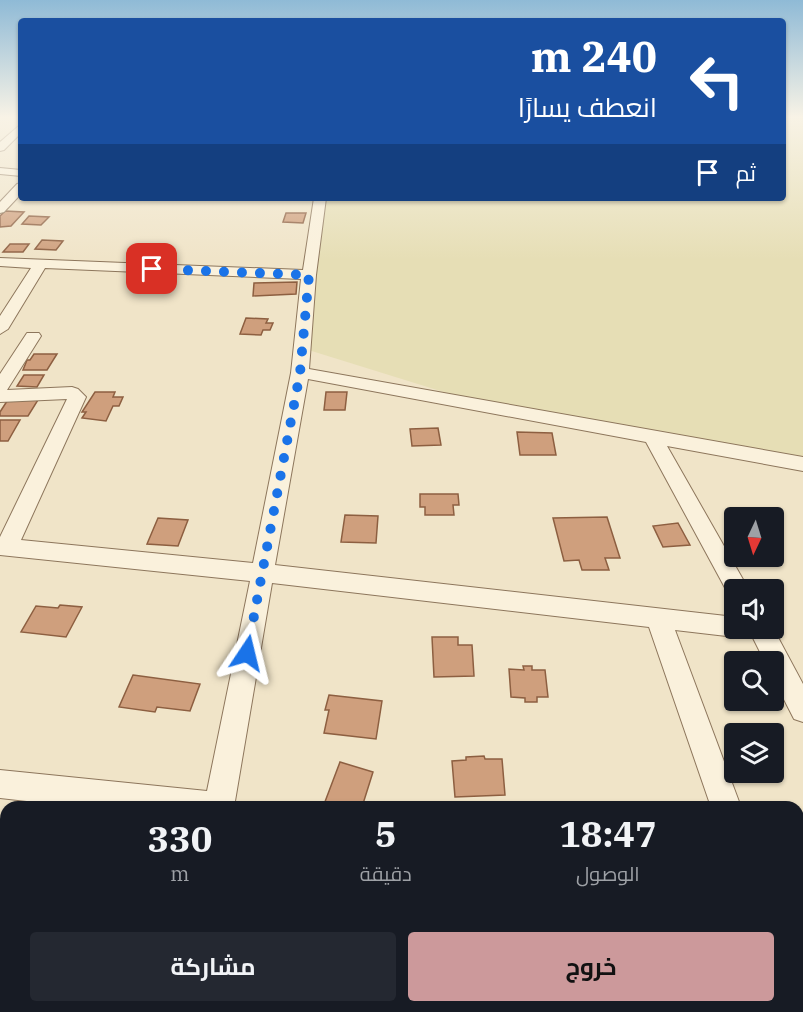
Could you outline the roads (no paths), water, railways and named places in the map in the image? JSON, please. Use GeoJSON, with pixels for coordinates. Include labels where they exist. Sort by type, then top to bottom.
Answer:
{"type":"FeatureCollection","features":[{"type":"Feature","properties":{"kind":"street"},"geometry":{"type":"LineString","coordinates":[[0,171],[18,173]]}},
{"type":"Feature","properties":{"kind":"street"},"geometry":{"type":"LineString","coordinates":[[0,209],[18,190]]}},
{"type":"Feature","properties":{"kind":"street"},"geometry":{"type":"LineString","coordinates":[[220,801],[300,373],[309,275],[320,201]]}},
{"type":"Feature","properties":{"kind":"street"},"geometry":{"type":"LineString","coordinates":[[0,262],[309,275]]}},
{"type":"Feature","properties":{"kind":"street"},"geometry":{"type":"LineString","coordinates":[[0,329],[40,264]]}},
{"type":"Feature","properties":{"kind":"street"},"geometry":{"type":"LineString","coordinates":[[0,388],[33,336]]}},
{"type":"Feature","properties":{"kind":"street"},"geometry":{"type":"LineString","coordinates":[[300,373],[323,375],[803,464]]}},
{"type":"Feature","properties":{"kind":"street"},"geometry":{"type":"LineString","coordinates":[[0,396],[72,393],[77,397],[4,546],[724,626]]}},
{"type":"Feature","properties":{"kind":"street"},"geometry":{"type":"LineString","coordinates":[[653,438],[732,579]]}},
{"type":"Feature","properties":{"kind":"street"},"geometry":{"type":"LineString","coordinates":[[659,620],[724,801]]}},
{"type":"Feature","properties":{"kind":"street"},"geometry":{"type":"LineString","coordinates":[[762,639],[803,710]]}},
{"type":"Feature","properties":{"kind":"street"},"geometry":{"type":"LineString","coordinates":[[0,784],[162,801]]}}]}
